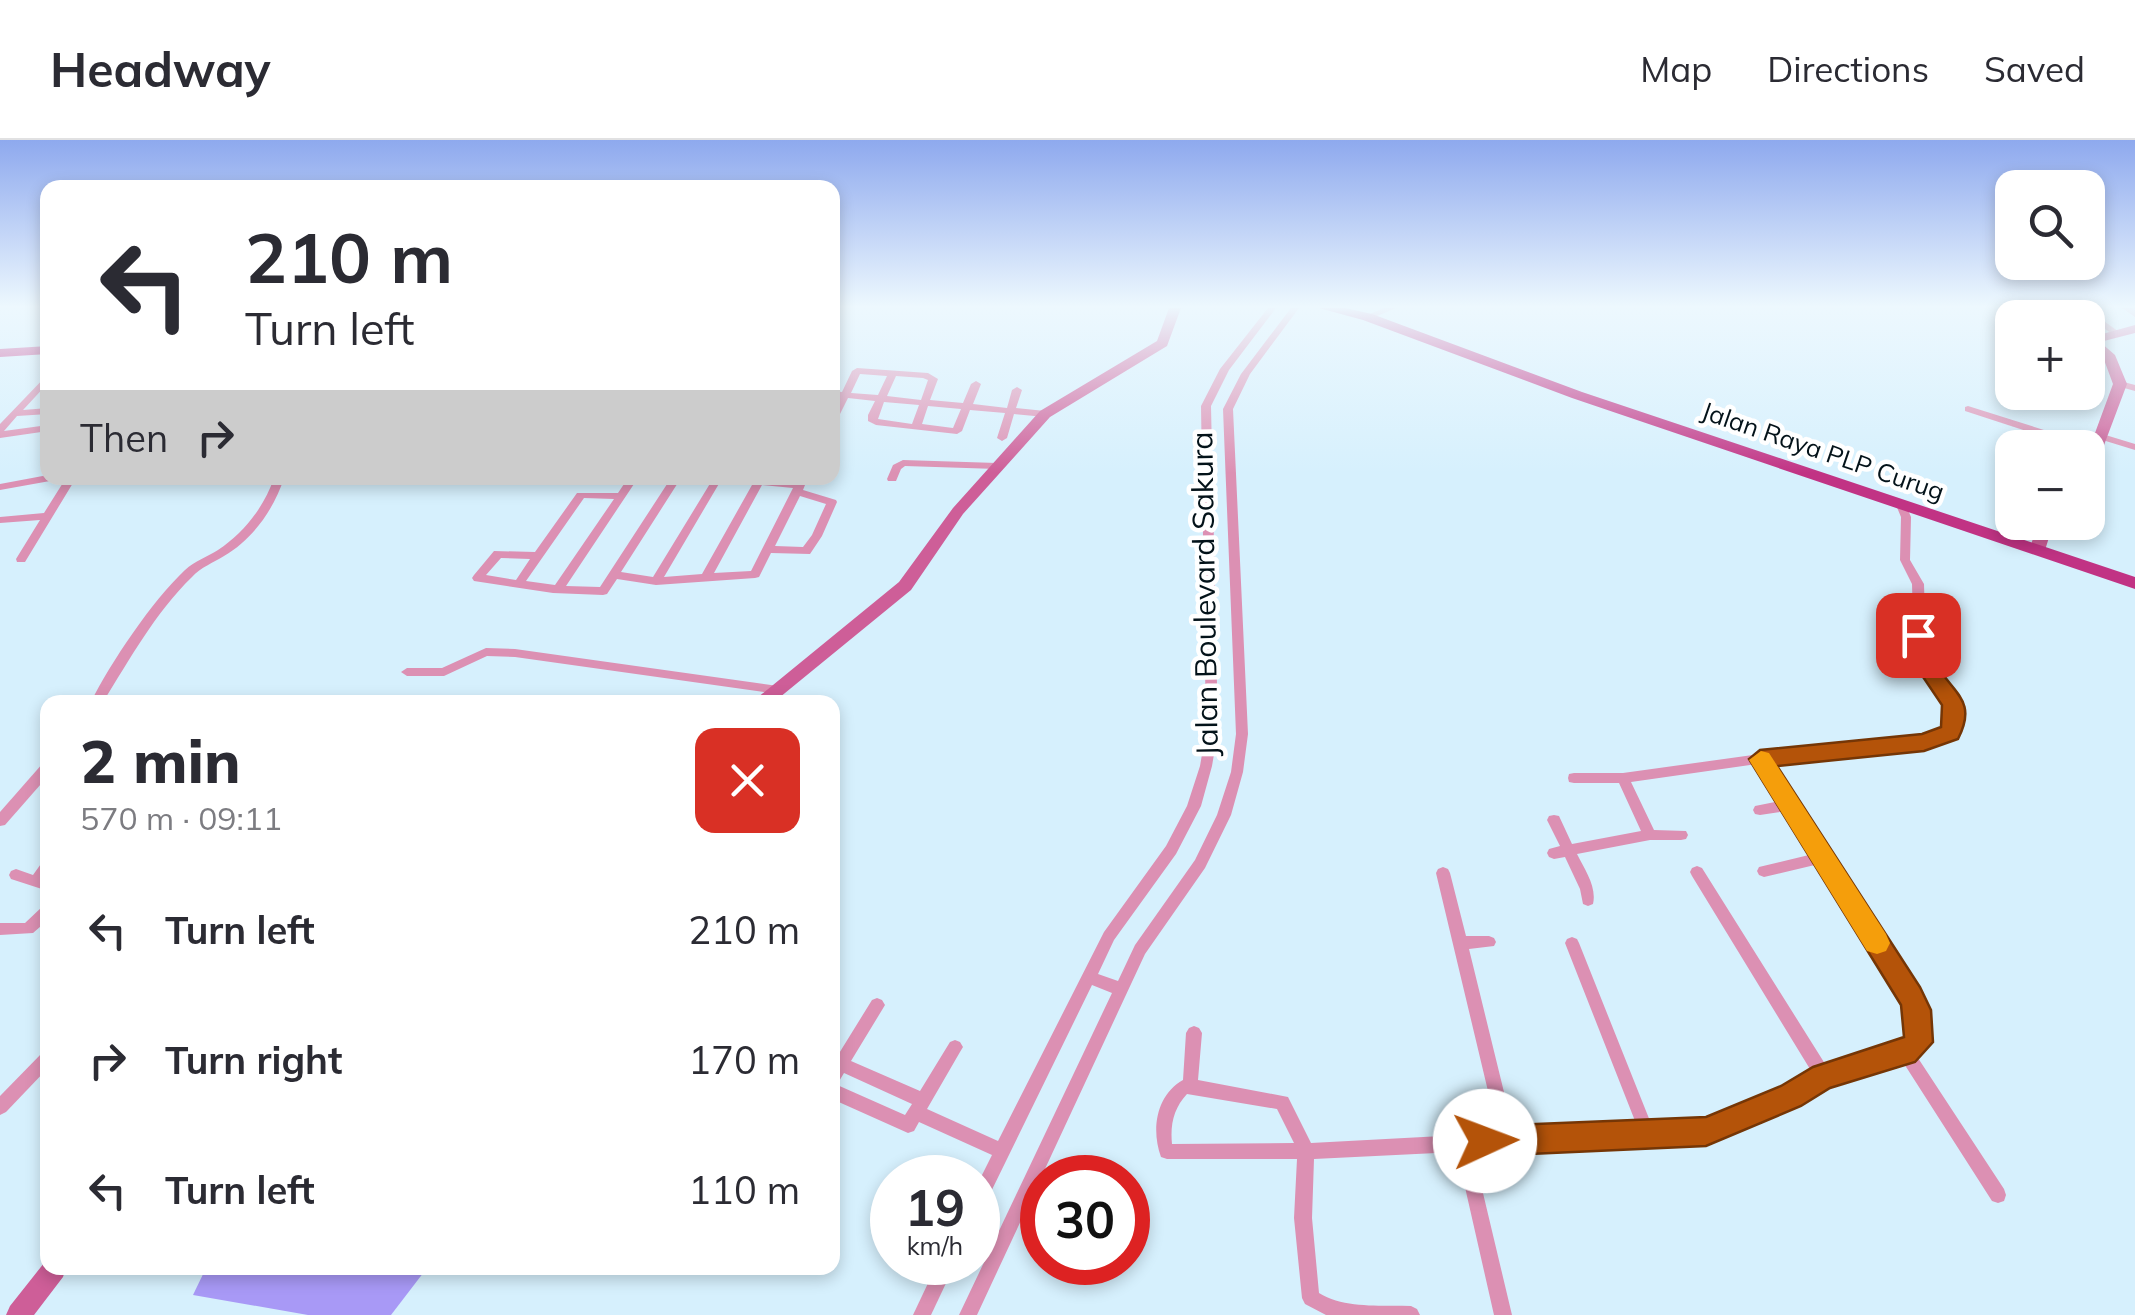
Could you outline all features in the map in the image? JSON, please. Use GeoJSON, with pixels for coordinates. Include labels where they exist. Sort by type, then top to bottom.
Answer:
{"type":"FeatureCollection","features":[{"type":"Feature","properties":{"kind":"main road"},"geometry":{"type":"LineString","coordinates":[[772,695],[905,586],[958,511],[1045,414],[1130,363]]}},
{"type":"Feature","properties":{"kind":"main road","name":"Jalan Raya PLP Curug"},"geometry":{"type":"LineString","coordinates":[[1488,363],[2135,582]]}},
{"type":"Feature","properties":{"kind":"main road"},"geometry":{"type":"LineString","coordinates":[[2102,430],[2120,384],[2112,363]]}},
{"type":"Feature","properties":{"kind":"main road"},"geometry":{"type":"LineString","coordinates":[[2037,550],[2041,540]]}},
{"type":"Feature","properties":{"kind":"main road"},"geometry":{"type":"LineString","coordinates":[[19,1315],[49,1275]]}},
{"type":"Feature","properties":{"kind":"street","name":"Jalan Boulevard Sakura"},"geometry":{"type":"LineString","coordinates":[[1000,1155],[1118,923],[1171,850],[1194,806],[1206,766],[1212,731],[1206,406],[1230,363]]}},
{"type":"Feature","properties":{"kind":"street","name":"Jalan Boulevard Sakura"},"geometry":{"type":"LineString","coordinates":[[968,1315],[1122,989],[1164,911],[1200,864],[1224,816],[1242,734],[1228,408],[1254,363]]}},
{"type":"Feature","properties":{"kind":"street"},"geometry":{"type":"LineString","coordinates":[[840,405],[857,371],[932,379],[916,427]]}},
{"type":"Feature","properties":{"kind":"street"},"geometry":{"type":"LineString","coordinates":[[892,372],[874,421],[957,432],[976,384]]}},
{"type":"Feature","properties":{"kind":"street"},"geometry":{"type":"LineString","coordinates":[[2120,384],[2135,388]]}},
{"type":"Feature","properties":{"kind":"street"},"geometry":{"type":"LineString","coordinates":[[0,433],[40,385]]}},
{"type":"Feature","properties":{"kind":"street"},"geometry":{"type":"LineString","coordinates":[[1002,438],[1017,390]]}},
{"type":"Feature","properties":{"kind":"street"},"geometry":{"type":"LineString","coordinates":[[840,395],[1045,414]]}},
{"type":"Feature","properties":{"kind":"street"},"geometry":{"type":"LineString","coordinates":[[1968,409],[2050,430]]}},
{"type":"Feature","properties":{"kind":"street"},"geometry":{"type":"LineString","coordinates":[[13,414],[40,412]]}},
{"type":"Feature","properties":{"kind":"street"},"geometry":{"type":"LineString","coordinates":[[0,433],[40,429]]}},
{"type":"Feature","properties":{"kind":"street"},"geometry":{"type":"LineString","coordinates":[[2105,443],[2135,447]]}},
{"type":"Feature","properties":{"kind":"street"},"geometry":{"type":"LineString","coordinates":[[892,479],[903,463],[997,466]]}},
{"type":"Feature","properties":{"kind":"street"},"geometry":{"type":"LineString","coordinates":[[0,487],[40,480]]}},
{"type":"Feature","properties":{"kind":"street"},"geometry":{"type":"LineString","coordinates":[[22,559],[66,485]]}},
{"type":"Feature","properties":{"kind":"street"},"geometry":{"type":"LineString","coordinates":[[101,695],[131,646],[182,580],[224,551],[254,523],[271,501],[277,485]]}},
{"type":"Feature","properties":{"kind":"street"},"geometry":{"type":"LineString","coordinates":[[558,589],[628,485]]}},
{"type":"Feature","properties":{"kind":"street"},"geometry":{"type":"LineString","coordinates":[[538,556],[498,554],[478,578],[603,591],[672,485]]}},
{"type":"Feature","properties":{"kind":"street"},"geometry":{"type":"LineString","coordinates":[[656,581],[714,485]]}},
{"type":"Feature","properties":{"kind":"street"},"geometry":{"type":"LineString","coordinates":[[706,577],[757,485]]}},
{"type":"Feature","properties":{"kind":"street"},"geometry":{"type":"LineString","coordinates":[[768,549],[806,550],[817,536],[831,500],[784,485]]}},
{"type":"Feature","properties":{"kind":"street"},"geometry":{"type":"LineString","coordinates":[[616,575],[656,581],[755,574],[799,488]]}},
{"type":"Feature","properties":{"kind":"street"},"geometry":{"type":"LineString","coordinates":[[518,585],[581,495],[621,496]]}},
{"type":"Feature","properties":{"kind":"street"},"geometry":{"type":"LineString","coordinates":[[1574,778],[1622,778],[1924,742],[1950,732],[1956,718],[1953,703],[1920,652],[1918,584],[1905,560],[1906,516],[1901,504]]}},
{"type":"Feature","properties":{"kind":"street"},"geometry":{"type":"LineString","coordinates":[[1206,514],[1232,515]]}},
{"type":"Feature","properties":{"kind":"street"},"geometry":{"type":"LineString","coordinates":[[0,520],[46,516]]}},
{"type":"Feature","properties":{"kind":"street"},"geometry":{"type":"LineString","coordinates":[[406,672],[444,672],[486,652],[515,653],[778,690]]}},
{"type":"Feature","properties":{"kind":"street"},"geometry":{"type":"LineString","coordinates":[[1411,1315],[1332,1312],[1318,1307],[1312,1298],[1303,1218],[1306,1152],[1282,1102],[1190,1086],[1182,1087],[1171,1099],[1162,1138],[1166,1151],[1306,1152],[1648,1135],[1706,1131],[1791,1096],[1823,1076],[1906,1053],[1918,1042],[1918,1010],[1760,759]]}},
{"type":"Feature","properties":{"kind":"street"},"geometry":{"type":"LineString","coordinates":[[0,820],[40,775]]}},
{"type":"Feature","properties":{"kind":"street"},"geometry":{"type":"LineString","coordinates":[[1622,778],[1650,835]]}},
{"type":"Feature","properties":{"kind":"street"},"geometry":{"type":"LineString","coordinates":[[1760,810],[1790,805]]}},
{"type":"Feature","properties":{"kind":"street"},"geometry":{"type":"LineString","coordinates":[[1554,820],[1562,852],[1588,900]]}},
{"type":"Feature","properties":{"kind":"street"},"geometry":{"type":"LineString","coordinates":[[1562,852],[1650,835],[1681,835]]}},
{"type":"Feature","properties":{"kind":"street"},"geometry":{"type":"LineString","coordinates":[[1764,871],[1823,858]]}},
{"type":"Feature","properties":{"kind":"street"},"geometry":{"type":"LineString","coordinates":[[1697,872],[1823,1076]]}},
{"type":"Feature","properties":{"kind":"street"},"geometry":{"type":"LineString","coordinates":[[1443,873],[1508,1140]]}},
{"type":"Feature","properties":{"kind":"street"},"geometry":{"type":"LineString","coordinates":[[16,874],[40,883]]}},
{"type":"Feature","properties":{"kind":"street"},"geometry":{"type":"LineString","coordinates":[[0,929],[28,929],[40,918]]}},
{"type":"Feature","properties":{"kind":"street"},"geometry":{"type":"LineString","coordinates":[[1458,944],[1489,942]]}},
{"type":"Feature","properties":{"kind":"street"},"geometry":{"type":"LineString","coordinates":[[1572,943],[1648,1135]]}},
{"type":"Feature","properties":{"kind":"street"},"geometry":{"type":"LineString","coordinates":[[1088,977],[1122,989]]}},
{"type":"Feature","properties":{"kind":"street"},"geometry":{"type":"LineString","coordinates":[[840,1060],[878,1005]]}},
{"type":"Feature","properties":{"kind":"street"},"geometry":{"type":"LineString","coordinates":[[1190,1086],[1194,1033]]}},
{"type":"Feature","properties":{"kind":"street"},"geometry":{"type":"LineString","coordinates":[[840,1094],[904,1124],[911,1123],[955,1047]]}},
{"type":"Feature","properties":{"kind":"street"},"geometry":{"type":"LineString","coordinates":[[1906,1053],[1998,1195]]}},
{"type":"Feature","properties":{"kind":"street"},"geometry":{"type":"LineString","coordinates":[[1,1109],[40,1066]]}},
{"type":"Feature","properties":{"kind":"street"},"geometry":{"type":"LineString","coordinates":[[840,1069],[1002,1151]]}},
{"type":"Feature","properties":{"kind":"street"},"geometry":{"type":"LineString","coordinates":[[1463,1142],[1504,1315]]}},
{"type":"Feature","properties":{"kind":"street"},"geometry":{"type":"LineString","coordinates":[[922,1315],[936,1285]]}},
{"type":"Feature","properties":{"kind":"shaded area"},"geometry":{"type":"Polygon","coordinates":[[[203,1275],[422,1275],[391,1315],[308,1315],[193,1295],[203,1275]]]}},
{"type":"Feature","properties":{"kind":"slow traffic"},"geometry":{"type":"LineString","coordinates":[[1761,760],[1877,943]]}},
{"type":"Feature","properties":{"kind":"route"},"geometry":{"type":"LineString","coordinates":[[1485,1141],[1706,1131],[1791,1096],[1823,1076],[1906,1053],[1918,1042],[1918,1010],[1760,759],[1924,742],[1950,732],[1956,718],[1953,703],[1924,662],[1918,635]]}}]}
